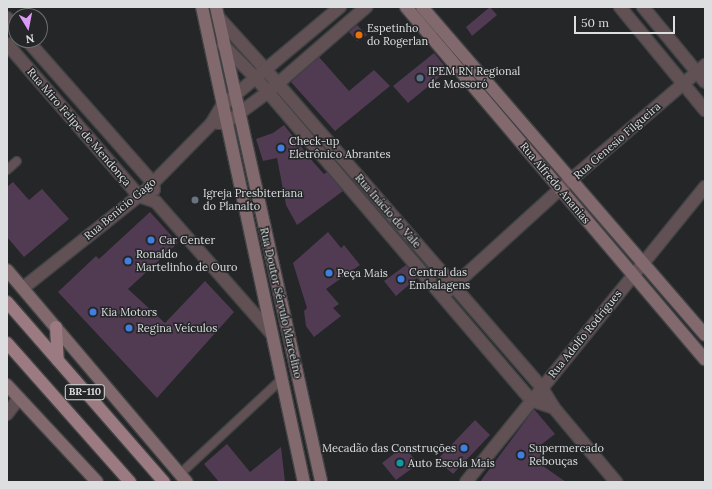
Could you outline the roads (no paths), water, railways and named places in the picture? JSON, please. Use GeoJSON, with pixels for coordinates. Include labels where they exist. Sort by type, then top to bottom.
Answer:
{"type":"FeatureCollection","features":[{"type":"Feature","properties":{"kind":"main road","name":"Rua Alfredo Ananias"},"geometry":{"type":"LineString","coordinates":[[406,7],[705,359]]}},
{"type":"Feature","properties":{"kind":"main road","name":"Rua Alfredo Ananias"},"geometry":{"type":"LineString","coordinates":[[422,7],[570,181],[705,335]]}},
{"type":"Feature","properties":{"kind":"main road","name":"Rua Doutor Sérvulo Marcelino"},"geometry":{"type":"LineString","coordinates":[[203,12],[304,482]]}},
{"type":"Feature","properties":{"kind":"main road","name":"Rua Doutor Sérvulo Marcelino"},"geometry":{"type":"LineString","coordinates":[[217,12],[223,45],[321,482]]}},
{"type":"Feature","properties":{"kind":"main road"},"geometry":{"type":"LineString","coordinates":[[7,270],[184,478]]}},
{"type":"Feature","properties":{"kind":"main road","name":"BR-110"},"geometry":{"type":"LineString","coordinates":[[7,302],[164,482]]}},
{"type":"Feature","properties":{"kind":"main road"},"geometry":{"type":"LineString","coordinates":[[56,327],[58,360]]}},
{"type":"Feature","properties":{"kind":"main road","name":"BR-110"},"geometry":{"type":"LineString","coordinates":[[7,343],[130,482]]}},
{"type":"Feature","properties":{"kind":"main road"},"geometry":{"type":"LineString","coordinates":[[7,385],[97,482]]}},
{"type":"Feature","properties":{"kind":"street"},"geometry":{"type":"LineString","coordinates":[[196,7],[203,12]]}},
{"type":"Feature","properties":{"kind":"street","name":"Rua Benício Gago"},"geometry":{"type":"LineString","coordinates":[[23,288],[139,196],[211,124],[222,106],[340,7]]}},
{"type":"Feature","properties":{"kind":"street"},"geometry":{"type":"LineString","coordinates":[[211,124],[226,123],[268,92],[366,7]]}},
{"type":"Feature","properties":{"kind":"street"},"geometry":{"type":"LineString","coordinates":[[620,7],[705,110]]}},
{"type":"Feature","properties":{"kind":"street"},"geometry":{"type":"LineString","coordinates":[[643,7],[701,68],[705,82]]}},
{"type":"Feature","properties":{"kind":"street","name":"Rua Inácio do Vale"},"geometry":{"type":"LineString","coordinates":[[217,12],[453,287],[542,388],[554,408],[616,482]]}},
{"type":"Feature","properties":{"kind":"street","name":"Rua Miro Felipe de Mendonça"},"geometry":{"type":"LineString","coordinates":[[7,44],[78,123],[139,196],[156,202],[272,334]]}},
{"type":"Feature","properties":{"kind":"street","name":"Rua Inácio do Vale"},"geometry":{"type":"LineString","coordinates":[[223,45],[256,78],[530,400]]}},
{"type":"Feature","properties":{"kind":"street","name":"Rua Miro Felipe de Mendonça"},"geometry":{"type":"LineString","coordinates":[[34,48],[153,183]]}},
{"type":"Feature","properties":{"kind":"street","name":"Rua Genesio Filgueira"},"geometry":{"type":"LineString","coordinates":[[441,297],[560,189],[701,68]]}},
{"type":"Feature","properties":{"kind":"street"},"geometry":{"type":"LineString","coordinates":[[78,123],[92,112]]}},
{"type":"Feature","properties":{"kind":"street"},"geometry":{"type":"LineString","coordinates":[[153,183],[156,202]]}},
{"type":"Feature","properties":{"kind":"street","name":"Rua Adolfo Rodrigues"},"geometry":{"type":"LineString","coordinates":[[466,482],[632,274],[705,187]]}},
{"type":"Feature","properties":{"kind":"street"},"geometry":{"type":"LineString","coordinates":[[7,414],[19,398]]}},
{"type":"Feature","properties":{"kind":"street"},"geometry":{"type":"LineString","coordinates":[[530,400],[554,408]]}},
{"type":"Feature","properties":{"kind":"lane"},"geometry":{"type":"LineString","coordinates":[[7,170],[17,161]]}},
{"type":"Feature","properties":{"kind":"lane"},"geometry":{"type":"LineString","coordinates":[[184,478],[282,380]]}},
{"type":"Feature","properties":{"kind":"place","name":"Espetinho do Rogerlan"},"geometry":{"type":"Point","coordinates":[359,35]}},
{"type":"Feature","properties":{"kind":"place","name":"IPEM RN Regional de Mossoró"},"geometry":{"type":"Point","coordinates":[420,78]}},
{"type":"Feature","properties":{"kind":"place","name":"Check-up Eletrônico Abrantes"},"geometry":{"type":"Point","coordinates":[281,148]}},
{"type":"Feature","properties":{"kind":"place","name":"Igreja Presbiteriana do Planalto"},"geometry":{"type":"Point","coordinates":[195,200]}},
{"type":"Feature","properties":{"kind":"place","name":"Car Center"},"geometry":{"type":"Point","coordinates":[151,240]}},
{"type":"Feature","properties":{"kind":"place","name":"Ronaldo Martelinho de Ouro"},"geometry":{"type":"Point","coordinates":[128,261]}},
{"type":"Feature","properties":{"kind":"place","name":"Peça Mais"},"geometry":{"type":"Point","coordinates":[329,273]}},
{"type":"Feature","properties":{"kind":"place","name":"Central das Embalagens"},"geometry":{"type":"Point","coordinates":[401,279]}},
{"type":"Feature","properties":{"kind":"place","name":"Kia Motors"},"geometry":{"type":"Point","coordinates":[93,312]}},
{"type":"Feature","properties":{"kind":"place","name":"Regina Veículos"},"geometry":{"type":"Point","coordinates":[129,328]}},
{"type":"Feature","properties":{"kind":"place","name":"Mecadão das Construções"},"geometry":{"type":"Point","coordinates":[464,448]}},
{"type":"Feature","properties":{"kind":"place","name":"Supermercado Rebouças"},"geometry":{"type":"Point","coordinates":[521,455]}},
{"type":"Feature","properties":{"kind":"place","name":"Auto Escola Mais"},"geometry":{"type":"Point","coordinates":[400,463]}}]}
